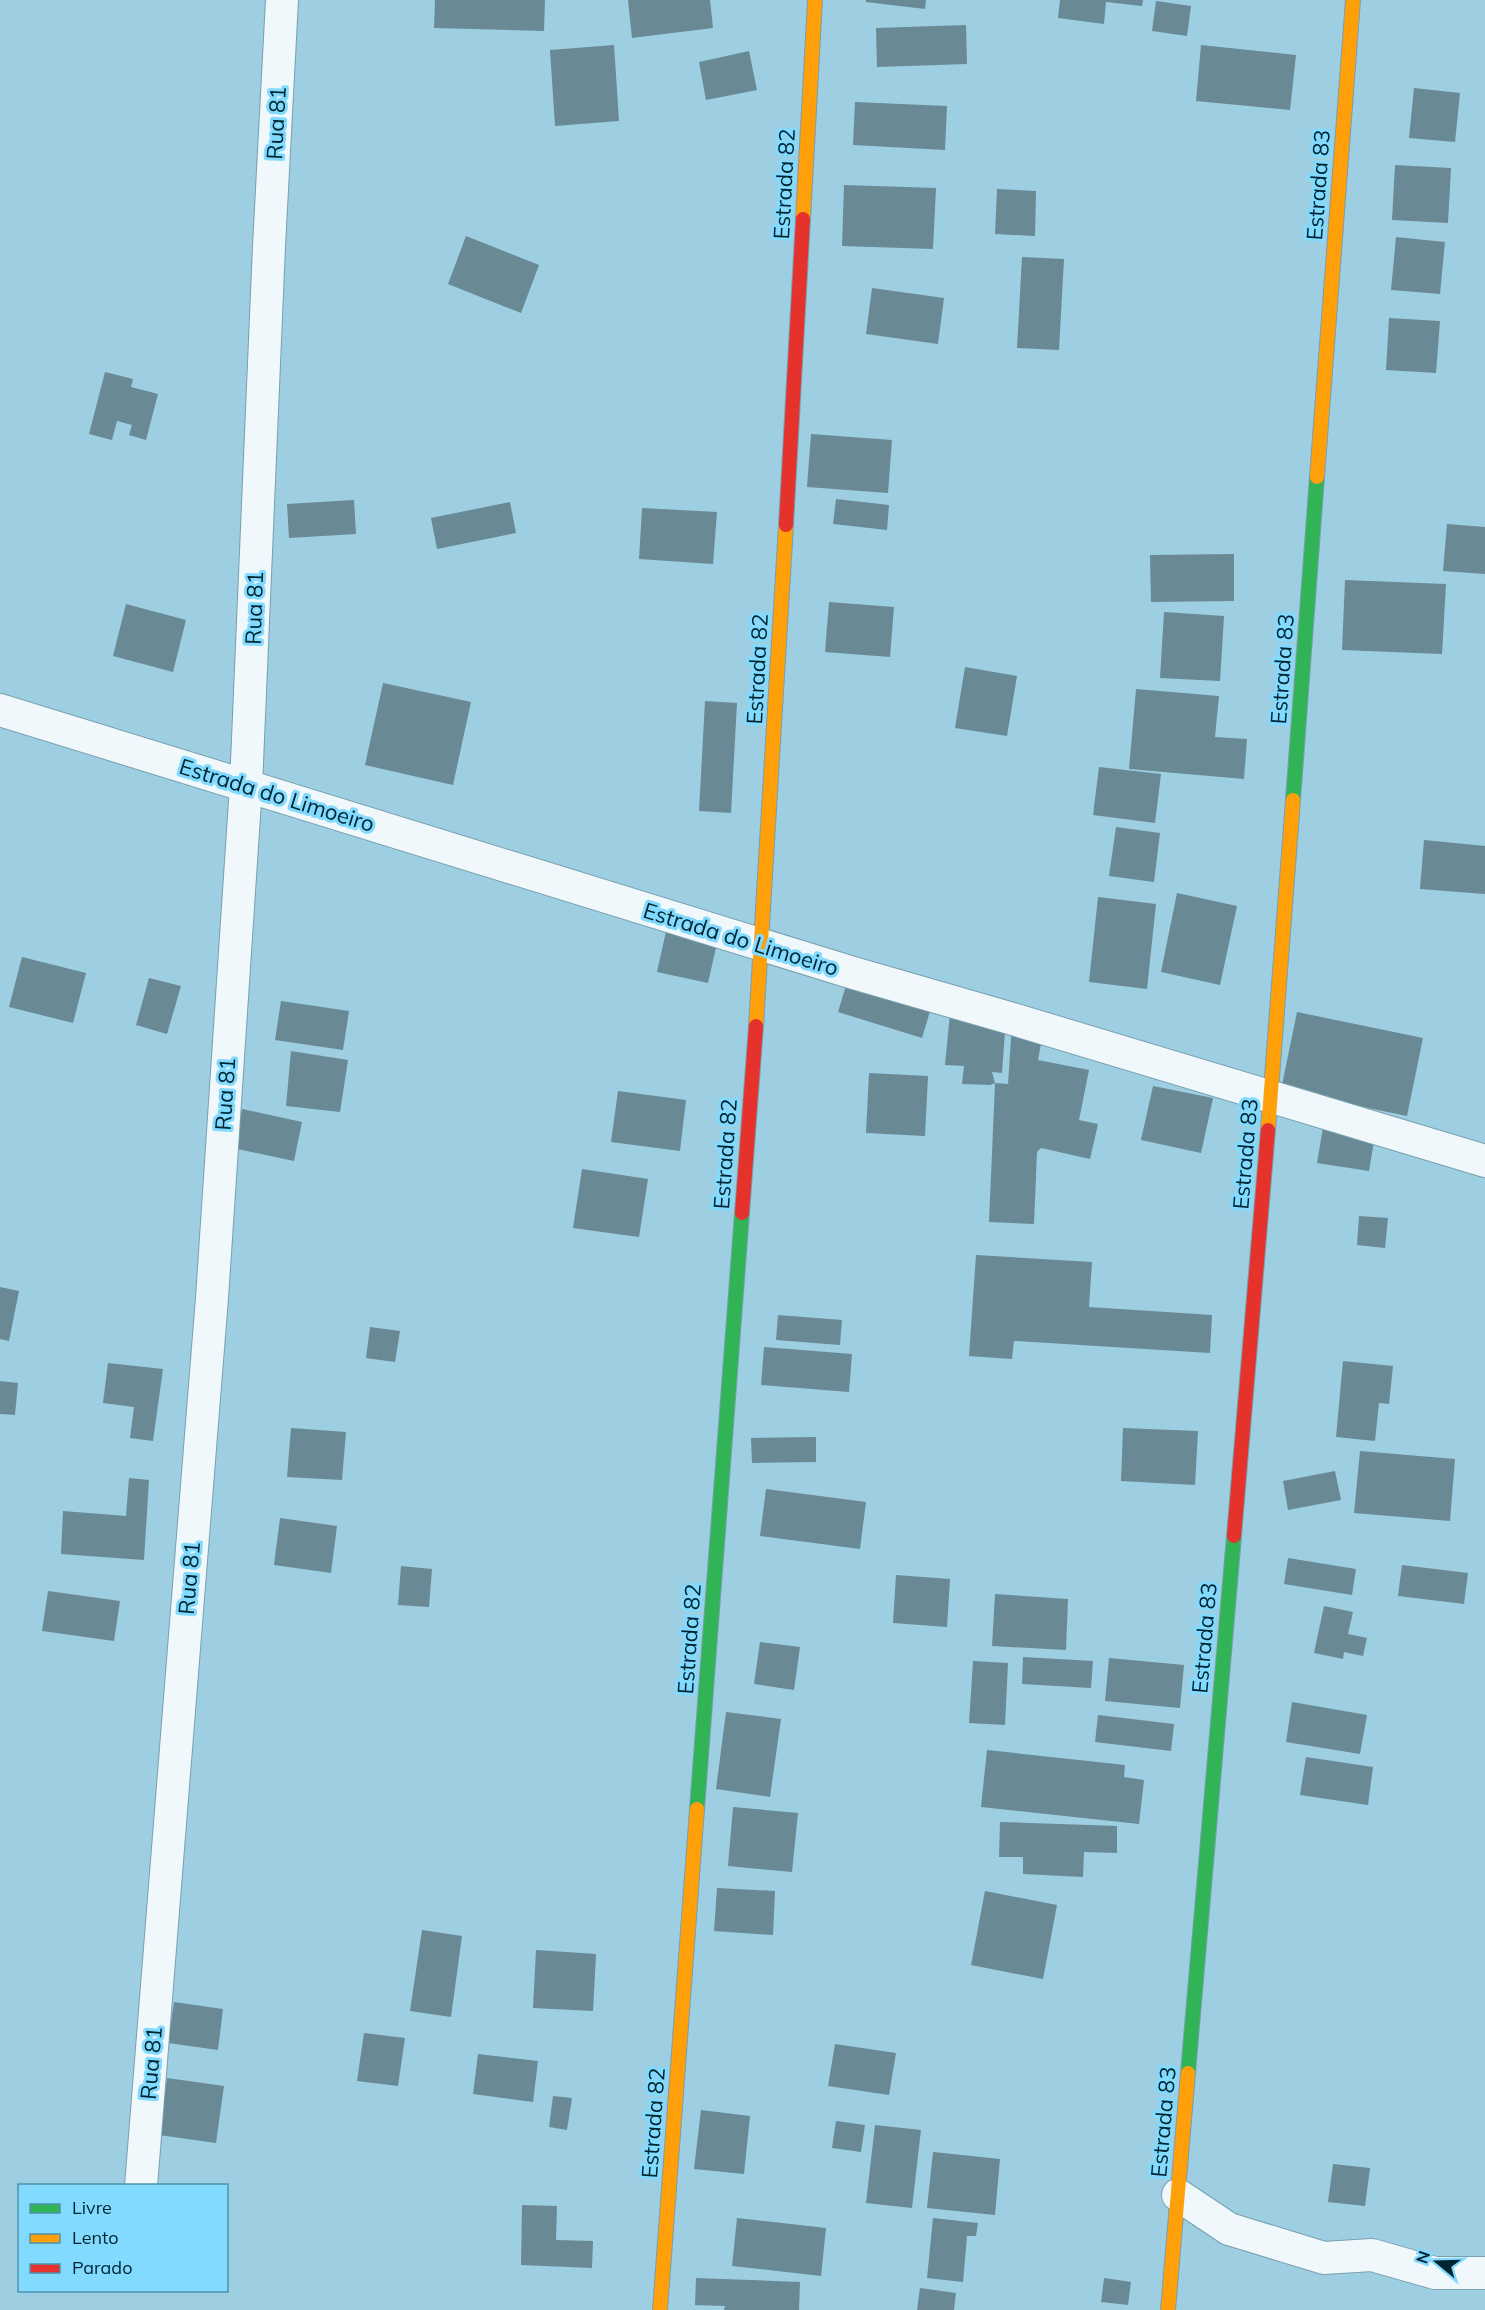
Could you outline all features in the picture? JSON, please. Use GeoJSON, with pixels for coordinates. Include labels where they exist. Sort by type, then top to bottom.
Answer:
{"type":"FeatureCollection","features":[{"type":"Feature","properties":{"kind":"street","name":"Rua 81"},"geometry":{"type":"LineString","coordinates":[[141,2184],[213,1287],[246,786],[268,258],[282,0]]}},
{"type":"Feature","properties":{"kind":"street","name":"Estrada 82"},"geometry":{"type":"LineString","coordinates":[[660,2310],[762,945],[815,0]]}},
{"type":"Feature","properties":{"kind":"street","name":"Estrada 83"},"geometry":{"type":"LineString","coordinates":[[1168,2310],[1271,1097],[1353,0]]}},
{"type":"Feature","properties":{"kind":"street","name":"Estrada do Limoeiro"},"geometry":{"type":"LineString","coordinates":[[0,710],[762,945],[1485,1161]]}},
{"type":"Feature","properties":{"kind":"street"},"geometry":{"type":"LineString","coordinates":[[1178,2195],[1229,2229],[1324,2258],[1372,2255],[1435,2273],[1485,2273]]}},
{"type":"Feature","properties":{"kind":"building"},"geometry":{"type":"Polygon","coordinates":[[[435,0],[545,0],[544,31],[434,28],[435,0]]]}},
{"type":"Feature","properties":{"kind":"building"},"geometry":{"type":"Polygon","coordinates":[[[628,0],[710,0],[713,28],[632,38],[628,0]]]}},
{"type":"Feature","properties":{"kind":"building"},"geometry":{"type":"Polygon","coordinates":[[[866,0],[926,0],[925,9],[866,2],[866,0]]]}},
{"type":"Feature","properties":{"kind":"building"},"geometry":{"type":"Polygon","coordinates":[[[1060,0],[1143,0],[1142,6],[1106,2],[1104,24],[1058,18],[1060,0]]]}},
{"type":"Feature","properties":{"kind":"building"},"geometry":{"type":"Polygon","coordinates":[[[1156,1],[1191,6],[1187,36],[1152,31],[1156,1]]]}},
{"type":"Feature","properties":{"kind":"building"},"geometry":{"type":"Polygon","coordinates":[[[966,25],[967,64],[877,67],[876,28],[966,25]]]}},
{"type":"Feature","properties":{"kind":"building"},"geometry":{"type":"Polygon","coordinates":[[[614,45],[619,121],[555,126],[550,50],[614,45]]]}},
{"type":"Feature","properties":{"kind":"building"},"geometry":{"type":"Polygon","coordinates":[[[1201,45],[1296,55],[1290,110],[1196,101],[1201,45]]]}},
{"type":"Feature","properties":{"kind":"building"},"geometry":{"type":"Polygon","coordinates":[[[749,51],[757,90],[706,100],[699,62],[749,51]]]}},
{"type":"Feature","properties":{"kind":"building"},"geometry":{"type":"Polygon","coordinates":[[[1414,88],[1460,93],[1455,142],[1409,138],[1414,88]]]}},
{"type":"Feature","properties":{"kind":"building"},"geometry":{"type":"Polygon","coordinates":[[[855,102],[947,106],[945,150],[853,145],[855,102]]]}},
{"type":"Feature","properties":{"kind":"building"},"geometry":{"type":"Polygon","coordinates":[[[1395,165],[1451,168],[1448,223],[1392,220],[1395,165]]]}},
{"type":"Feature","properties":{"kind":"building"},"geometry":{"type":"Polygon","coordinates":[[[844,185],[936,188],[933,249],[842,246],[844,185]]]}},
{"type":"Feature","properties":{"kind":"building"},"geometry":{"type":"Polygon","coordinates":[[[997,189],[1036,191],[1035,236],[995,234],[997,189]]]}},
{"type":"Feature","properties":{"kind":"building"},"geometry":{"type":"Polygon","coordinates":[[[466,236],[539,265],[521,313],[448,284],[466,236]]]}},
{"type":"Feature","properties":{"kind":"building"},"geometry":{"type":"Polygon","coordinates":[[[1396,237],[1445,242],[1440,294],[1391,290],[1396,237]]]}},
{"type":"Feature","properties":{"kind":"building"},"geometry":{"type":"Polygon","coordinates":[[[1022,257],[1064,259],[1059,350],[1017,348],[1022,257]]]}},
{"type":"Feature","properties":{"kind":"building"},"geometry":{"type":"Polygon","coordinates":[[[872,288],[944,298],[938,344],[866,334],[872,288]]]}},
{"type":"Feature","properties":{"kind":"building"},"geometry":{"type":"Polygon","coordinates":[[[1389,318],[1440,321],[1436,373],[1386,370],[1389,318]]]}},
{"type":"Feature","properties":{"kind":"building"},"geometry":{"type":"Polygon","coordinates":[[[105,372],[133,379],[131,387],[158,394],[146,440],[129,435],[132,425],[117,421],[112,440],[89,434],[105,372]]]}},
{"type":"Feature","properties":{"kind":"building"},"geometry":{"type":"Polygon","coordinates":[[[811,434],[892,440],[888,493],[807,487],[811,434]]]}},
{"type":"Feature","properties":{"kind":"building"},"geometry":{"type":"Polygon","coordinates":[[[836,499],[889,505],[887,530],[833,524],[836,499]]]}},
{"type":"Feature","properties":{"kind":"building"},"geometry":{"type":"Polygon","coordinates":[[[354,500],[356,534],[289,538],[287,504],[354,500]]]}},
{"type":"Feature","properties":{"kind":"building"},"geometry":{"type":"Polygon","coordinates":[[[510,502],[516,533],[437,549],[431,518],[510,502]]]}},
{"type":"Feature","properties":{"kind":"building"},"geometry":{"type":"Polygon","coordinates":[[[642,508],[717,512],[713,564],[639,559],[642,508]]]}},
{"type":"Feature","properties":{"kind":"building"},"geometry":{"type":"Polygon","coordinates":[[[1447,524],[1485,527],[1485,574],[1443,571],[1447,524]]]}},
{"type":"Feature","properties":{"kind":"building"},"geometry":{"type":"Polygon","coordinates":[[[1234,554],[1234,601],[1151,602],[1150,555],[1234,554]]]}},
{"type":"Feature","properties":{"kind":"building"},"geometry":{"type":"Polygon","coordinates":[[[1345,580],[1446,584],[1442,654],[1342,650],[1345,580]]]}},
{"type":"Feature","properties":{"kind":"building"},"geometry":{"type":"Polygon","coordinates":[[[829,602],[894,607],[890,657],[825,652],[829,602]]]}},
{"type":"Feature","properties":{"kind":"building"},"geometry":{"type":"Polygon","coordinates":[[[126,604],[186,620],[173,672],[113,656],[126,604]]]}},
{"type":"Feature","properties":{"kind":"building"},"geometry":{"type":"Polygon","coordinates":[[[1164,612],[1224,616],[1220,681],[1160,678],[1164,612]]]}},
{"type":"Feature","properties":{"kind":"building"},"geometry":{"type":"Polygon","coordinates":[[[965,667],[1017,676],[1007,736],[955,728],[965,667]]]}},
{"type":"Feature","properties":{"kind":"building"},"geometry":{"type":"Polygon","coordinates":[[[383,683],[471,702],[453,785],[365,765],[383,683]]]}},
{"type":"Feature","properties":{"kind":"building"},"geometry":{"type":"Polygon","coordinates":[[[1136,689],[1219,696],[1215,737],[1247,739],[1244,779],[1129,769],[1136,689]]]}},
{"type":"Feature","properties":{"kind":"building"},"geometry":{"type":"Polygon","coordinates":[[[705,701],[737,703],[731,813],[699,811],[705,701]]]}},
{"type":"Feature","properties":{"kind":"building"},"geometry":{"type":"Polygon","coordinates":[[[1099,767],[1161,774],[1155,823],[1093,815],[1099,767]]]}},
{"type":"Feature","properties":{"kind":"building"},"geometry":{"type":"Polygon","coordinates":[[[1116,827],[1160,833],[1154,882],[1109,876],[1116,827]]]}},
{"type":"Feature","properties":{"kind":"building"},"geometry":{"type":"Polygon","coordinates":[[[1424,840],[1485,846],[1485,894],[1420,889],[1424,840]]]}},
{"type":"Feature","properties":{"kind":"building"},"geometry":{"type":"Polygon","coordinates":[[[1177,893],[1237,906],[1220,985],[1161,972],[1177,893]]]}},
{"type":"Feature","properties":{"kind":"building"},"geometry":{"type":"Polygon","coordinates":[[[1098,897],[1156,904],[1147,989],[1089,982],[1098,897]]]}},
{"type":"Feature","properties":{"kind":"building"},"geometry":{"type":"Polygon","coordinates":[[[667,927],[718,939],[708,983],[657,972],[667,927]]]}},
{"type":"Feature","properties":{"kind":"building"},"geometry":{"type":"Polygon","coordinates":[[[22,957],[86,973],[73,1023],[9,1007],[22,957]]]}},
{"type":"Feature","properties":{"kind":"building"},"geometry":{"type":"Polygon","coordinates":[[[850,972],[934,998],[922,1038],[838,1012],[850,972]]]}},
{"type":"Feature","properties":{"kind":"building"},"geometry":{"type":"Polygon","coordinates":[[[149,978],[181,986],[167,1034],[136,1025],[149,978]]]}},
{"type":"Feature","properties":{"kind":"building"},"geometry":{"type":"Polygon","coordinates":[[[281,1001],[349,1011],[343,1050],[275,1040],[281,1001]]]}},
{"type":"Feature","properties":{"kind":"building"},"geometry":{"type":"Polygon","coordinates":[[[1297,1012],[1423,1038],[1407,1116],[1281,1090],[1297,1012]]]}},
{"type":"Feature","properties":{"kind":"building"},"geometry":{"type":"Polygon","coordinates":[[[950,1013],[1006,1017],[1002,1073],[992,1072],[995,1083],[990,1085],[962,1084],[964,1066],[945,1065],[950,1013]]]}},
{"type":"Feature","properties":{"kind":"building"},"geometry":{"type":"Polygon","coordinates":[[[1012,1024],[1042,1038],[1038,1060],[1089,1070],[1079,1120],[1098,1124],[1090,1159],[1041,1148],[1037,1152],[1034,1224],[989,1222],[995,1083],[1008,1084],[1012,1024]]]}},
{"type":"Feature","properties":{"kind":"building"},"geometry":{"type":"Polygon","coordinates":[[[291,1051],[348,1060],[340,1112],[286,1106],[291,1051]]]}},
{"type":"Feature","properties":{"kind":"building"},"geometry":{"type":"Polygon","coordinates":[[[869,1073],[928,1076],[925,1136],[866,1133],[869,1073]]]}},
{"type":"Feature","properties":{"kind":"building"},"geometry":{"type":"Polygon","coordinates":[[[1153,1086],[1213,1098],[1201,1153],[1141,1140],[1153,1086]]]}},
{"type":"Feature","properties":{"kind":"building"},"geometry":{"type":"Polygon","coordinates":[[[618,1091],[686,1100],[680,1151],[611,1142],[618,1091]]]}},
{"type":"Feature","properties":{"kind":"building"},"geometry":{"type":"Polygon","coordinates":[[[242,1109],[302,1122],[294,1161],[233,1148],[242,1109]]]}},
{"type":"Feature","properties":{"kind":"building"},"geometry":{"type":"Polygon","coordinates":[[[1323,1127],[1375,1135],[1369,1171],[1317,1163],[1323,1127]]]}},
{"type":"Feature","properties":{"kind":"building"},"geometry":{"type":"Polygon","coordinates":[[[582,1169],[648,1179],[639,1237],[573,1228],[582,1169]]]}},
{"type":"Feature","properties":{"kind":"building"},"geometry":{"type":"Polygon","coordinates":[[[1359,1216],[1388,1218],[1385,1248],[1357,1245],[1359,1216]]]}},
{"type":"Feature","properties":{"kind":"building"},"geometry":{"type":"Polygon","coordinates":[[[976,1255],[1092,1262],[1089,1307],[1212,1315],[1210,1353],[1014,1341],[1012,1359],[969,1356],[976,1255]]]}},
{"type":"Feature","properties":{"kind":"building"},"geometry":{"type":"Polygon","coordinates":[[[0,1287],[19,1291],[9,1341],[0,1339],[0,1287]]]}},
{"type":"Feature","properties":{"kind":"building"},"geometry":{"type":"Polygon","coordinates":[[[778,1315],[842,1320],[840,1345],[776,1340],[778,1315]]]}},
{"type":"Feature","properties":{"kind":"building"},"geometry":{"type":"Polygon","coordinates":[[[370,1327],[400,1331],[395,1362],[366,1358],[370,1327]]]}},
{"type":"Feature","properties":{"kind":"building"},"geometry":{"type":"Polygon","coordinates":[[[764,1347],[852,1354],[849,1392],[761,1385],[764,1347]]]}},
{"type":"Feature","properties":{"kind":"building"},"geometry":{"type":"Polygon","coordinates":[[[1343,1361],[1393,1366],[1389,1404],[1379,1403],[1375,1441],[1336,1437],[1343,1361]]]}},
{"type":"Feature","properties":{"kind":"building"},"geometry":{"type":"Polygon","coordinates":[[[108,1363],[163,1369],[153,1441],[130,1438],[134,1407],[103,1403],[108,1363]]]}},
{"type":"Feature","properties":{"kind":"building"},"geometry":{"type":"Polygon","coordinates":[[[0,1381],[18,1383],[15,1415],[0,1414],[0,1381]]]}},
{"type":"Feature","properties":{"kind":"building"},"geometry":{"type":"Polygon","coordinates":[[[291,1428],[346,1432],[342,1480],[287,1477],[291,1428]]]}},
{"type":"Feature","properties":{"kind":"building"},"geometry":{"type":"Polygon","coordinates":[[[1123,1428],[1198,1431],[1195,1485],[1121,1481],[1123,1428]]]}},
{"type":"Feature","properties":{"kind":"building"},"geometry":{"type":"Polygon","coordinates":[[[816,1437],[816,1462],[752,1463],[751,1438],[816,1437]]]}},
{"type":"Feature","properties":{"kind":"building"},"geometry":{"type":"Polygon","coordinates":[[[1360,1451],[1455,1459],[1450,1521],[1354,1513],[1360,1451]]]}},
{"type":"Feature","properties":{"kind":"building"},"geometry":{"type":"Polygon","coordinates":[[[1335,1471],[1341,1500],[1288,1510],[1283,1481],[1335,1471]]]}},
{"type":"Feature","properties":{"kind":"building"},"geometry":{"type":"Polygon","coordinates":[[[129,1478],[149,1480],[144,1560],[61,1554],[63,1511],[126,1516],[129,1478]]]}},
{"type":"Feature","properties":{"kind":"building"},"geometry":{"type":"Polygon","coordinates":[[[766,1489],[866,1502],[860,1549],[760,1536],[766,1489]]]}},
{"type":"Feature","properties":{"kind":"building"},"geometry":{"type":"Polygon","coordinates":[[[280,1518],[337,1526],[331,1573],[274,1565],[280,1518]]]}},
{"type":"Feature","properties":{"kind":"building"},"geometry":{"type":"Polygon","coordinates":[[[1288,1558],[1356,1569],[1352,1595],[1284,1584],[1288,1558]]]}},
{"type":"Feature","properties":{"kind":"building"},"geometry":{"type":"Polygon","coordinates":[[[1402,1565],[1468,1573],[1464,1604],[1398,1596],[1402,1565]]]}},
{"type":"Feature","properties":{"kind":"building"},"geometry":{"type":"Polygon","coordinates":[[[401,1566],[432,1569],[429,1607],[398,1605],[401,1566]]]}},
{"type":"Feature","properties":{"kind":"building"},"geometry":{"type":"Polygon","coordinates":[[[896,1575],[950,1579],[947,1627],[893,1623],[896,1575]]]}},
{"type":"Feature","properties":{"kind":"building"},"geometry":{"type":"Polygon","coordinates":[[[48,1591],[120,1601],[114,1641],[42,1631],[48,1591]]]}},
{"type":"Feature","properties":{"kind":"building"},"geometry":{"type":"Polygon","coordinates":[[[995,1594],[1068,1599],[1066,1650],[992,1646],[995,1594]]]}},
{"type":"Feature","properties":{"kind":"building"},"geometry":{"type":"Polygon","coordinates":[[[1324,1606],[1353,1612],[1348,1634],[1367,1638],[1363,1656],[1344,1652],[1343,1659],[1314,1653],[1324,1606]]]}},
{"type":"Feature","properties":{"kind":"building"},"geometry":{"type":"Polygon","coordinates":[[[760,1642],[800,1647],[794,1690],[754,1684],[760,1642]]]}},
{"type":"Feature","properties":{"kind":"building"},"geometry":{"type":"Polygon","coordinates":[[[1023,1657],[1093,1661],[1091,1688],[1022,1684],[1023,1657]]]}},
{"type":"Feature","properties":{"kind":"building"},"geometry":{"type":"Polygon","coordinates":[[[1109,1658],[1184,1665],[1180,1708],[1105,1701],[1109,1658]]]}},
{"type":"Feature","properties":{"kind":"building"},"geometry":{"type":"Polygon","coordinates":[[[973,1661],[1008,1663],[1005,1725],[969,1723],[973,1661]]]}},
{"type":"Feature","properties":{"kind":"building"},"geometry":{"type":"Polygon","coordinates":[[[1292,1702],[1367,1715],[1360,1754],[1286,1742],[1292,1702]]]}},
{"type":"Feature","properties":{"kind":"building"},"geometry":{"type":"Polygon","coordinates":[[[726,1712],[781,1719],[770,1797],[716,1789],[726,1712]]]}},
{"type":"Feature","properties":{"kind":"building"},"geometry":{"type":"Polygon","coordinates":[[[1098,1715],[1174,1724],[1171,1751],[1095,1742],[1098,1715]]]}},
{"type":"Feature","properties":{"kind":"building"},"geometry":{"type":"Polygon","coordinates":[[[987,1750],[1125,1765],[1124,1777],[1144,1780],[1139,1824],[981,1807],[987,1750]]]}},
{"type":"Feature","properties":{"kind":"building"},"geometry":{"type":"Polygon","coordinates":[[[1306,1757],[1373,1767],[1368,1805],[1300,1795],[1306,1757]]]}},
{"type":"Feature","properties":{"kind":"building"},"geometry":{"type":"Polygon","coordinates":[[[733,1807],[798,1813],[792,1872],[728,1866],[733,1807]]]}},
{"type":"Feature","properties":{"kind":"building"},"geometry":{"type":"Polygon","coordinates":[[[1000,1822],[1117,1826],[1117,1853],[1084,1852],[1083,1877],[1023,1874],[1023,1857],[999,1857],[1000,1822]]]}},
{"type":"Feature","properties":{"kind":"building"},"geometry":{"type":"Polygon","coordinates":[[[717,1888],[775,1891],[773,1935],[714,1931],[717,1888]]]}},
{"type":"Feature","properties":{"kind":"building"},"geometry":{"type":"Polygon","coordinates":[[[985,1891],[1057,1905],[1043,1979],[971,1965],[985,1891]]]}},
{"type":"Feature","properties":{"kind":"building"},"geometry":{"type":"Polygon","coordinates":[[[422,1930],[462,1936],[451,2017],[410,2011],[422,1930]]]}},
{"type":"Feature","properties":{"kind":"building"},"geometry":{"type":"Polygon","coordinates":[[[536,1950],[596,1954],[593,2011],[533,2008],[536,1950]]]}},
{"type":"Feature","properties":{"kind":"building"},"geometry":{"type":"Polygon","coordinates":[[[174,2002],[223,2009],[218,2050],[168,2043],[174,2002]]]}},
{"type":"Feature","properties":{"kind":"building"},"geometry":{"type":"Polygon","coordinates":[[[364,2033],[405,2038],[398,2086],[357,2081],[364,2033]]]}},
{"type":"Feature","properties":{"kind":"building"},"geometry":{"type":"Polygon","coordinates":[[[835,2044],[896,2053],[889,2095],[828,2086],[835,2044]]]}},
{"type":"Feature","properties":{"kind":"building"},"geometry":{"type":"Polygon","coordinates":[[[478,2054],[538,2061],[533,2102],[473,2094],[478,2054]]]}},
{"type":"Feature","properties":{"kind":"building"},"geometry":{"type":"Polygon","coordinates":[[[167,2078],[224,2086],[216,2143],[159,2135],[167,2078]]]}},
{"type":"Feature","properties":{"kind":"building"},"geometry":{"type":"Polygon","coordinates":[[[553,2096],[572,2098],[567,2130],[549,2127],[553,2096]]]}},
{"type":"Feature","properties":{"kind":"building"},"geometry":{"type":"Polygon","coordinates":[[[701,2110],[750,2116],[744,2174],[694,2169],[701,2110]]]}},
{"type":"Feature","properties":{"kind":"building"},"geometry":{"type":"Polygon","coordinates":[[[836,2121],[865,2125],[861,2152],[832,2148],[836,2121]]]}},
{"type":"Feature","properties":{"kind":"building"},"geometry":{"type":"Polygon","coordinates":[[[875,2125],[921,2130],[912,2208],[866,2203],[875,2125]]]}},
{"type":"Feature","properties":{"kind":"building"},"geometry":{"type":"Polygon","coordinates":[[[933,2152],[1000,2159],[995,2215],[927,2208],[933,2152]]]}},
{"type":"Feature","properties":{"kind":"building"},"geometry":{"type":"Polygon","coordinates":[[[1333,2164],[1370,2168],[1365,2206],[1328,2202],[1333,2164]]]}},
{"type":"Feature","properties":{"kind":"building"},"geometry":{"type":"Polygon","coordinates":[[[522,2205],[557,2206],[556,2240],[593,2241],[592,2268],[521,2265],[522,2205]]]}},
{"type":"Feature","properties":{"kind":"building"},"geometry":{"type":"Polygon","coordinates":[[[737,2218],[826,2228],[821,2276],[732,2266],[737,2218]]]}},
{"type":"Feature","properties":{"kind":"building"},"geometry":{"type":"Polygon","coordinates":[[[933,2218],[978,2223],[976,2236],[967,2236],[963,2282],[927,2278],[933,2218]]]}},
{"type":"Feature","properties":{"kind":"building"},"geometry":{"type":"Polygon","coordinates":[[[696,2278],[800,2282],[799,2310],[724,2310],[725,2306],[695,2305],[696,2278]]]}},
{"type":"Feature","properties":{"kind":"building"},"geometry":{"type":"Polygon","coordinates":[[[1104,2278],[1131,2282],[1128,2305],[1101,2302],[1104,2278]]]}},
{"type":"Feature","properties":{"kind":"building"},"geometry":{"type":"Polygon","coordinates":[[[920,2288],[956,2293],[954,2310],[917,2310],[920,2288]]]}},
{"type":"Feature","properties":{"kind":"traffic: fast"},"geometry":{"type":"LineString","coordinates":[[1293,800],[1317,477]]}},
{"type":"Feature","properties":{"kind":"traffic: fast"},"geometry":{"type":"LineString","coordinates":[[697,1809],[742,1213]]}},
{"type":"Feature","properties":{"kind":"traffic: fast"},"geometry":{"type":"LineString","coordinates":[[1188,2073],[1234,1536]]}},
{"type":"Feature","properties":{"kind":"traffic: slow"},"geometry":{"type":"LineString","coordinates":[[803,219],[815,0]]}},
{"type":"Feature","properties":{"kind":"traffic: slow"},"geometry":{"type":"LineString","coordinates":[[1317,477],[1353,0]]}},
{"type":"Feature","properties":{"kind":"traffic: slow"},"geometry":{"type":"LineString","coordinates":[[756,1026],[786,525]]}},
{"type":"Feature","properties":{"kind":"traffic: slow"},"geometry":{"type":"LineString","coordinates":[[1268,1130],[1293,800]]}},
{"type":"Feature","properties":{"kind":"traffic: slow"},"geometry":{"type":"LineString","coordinates":[[660,2310],[697,1809]]}},
{"type":"Feature","properties":{"kind":"traffic: slow"},"geometry":{"type":"LineString","coordinates":[[1168,2310],[1188,2073]]}},
{"type":"Feature","properties":{"kind":"traffic: jam"},"geometry":{"type":"LineString","coordinates":[[786,525],[803,219]]}},
{"type":"Feature","properties":{"kind":"traffic: jam"},"geometry":{"type":"LineString","coordinates":[[742,1213],[756,1026]]}},
{"type":"Feature","properties":{"kind":"traffic: jam"},"geometry":{"type":"LineString","coordinates":[[1234,1536],[1268,1130]]}}]}
